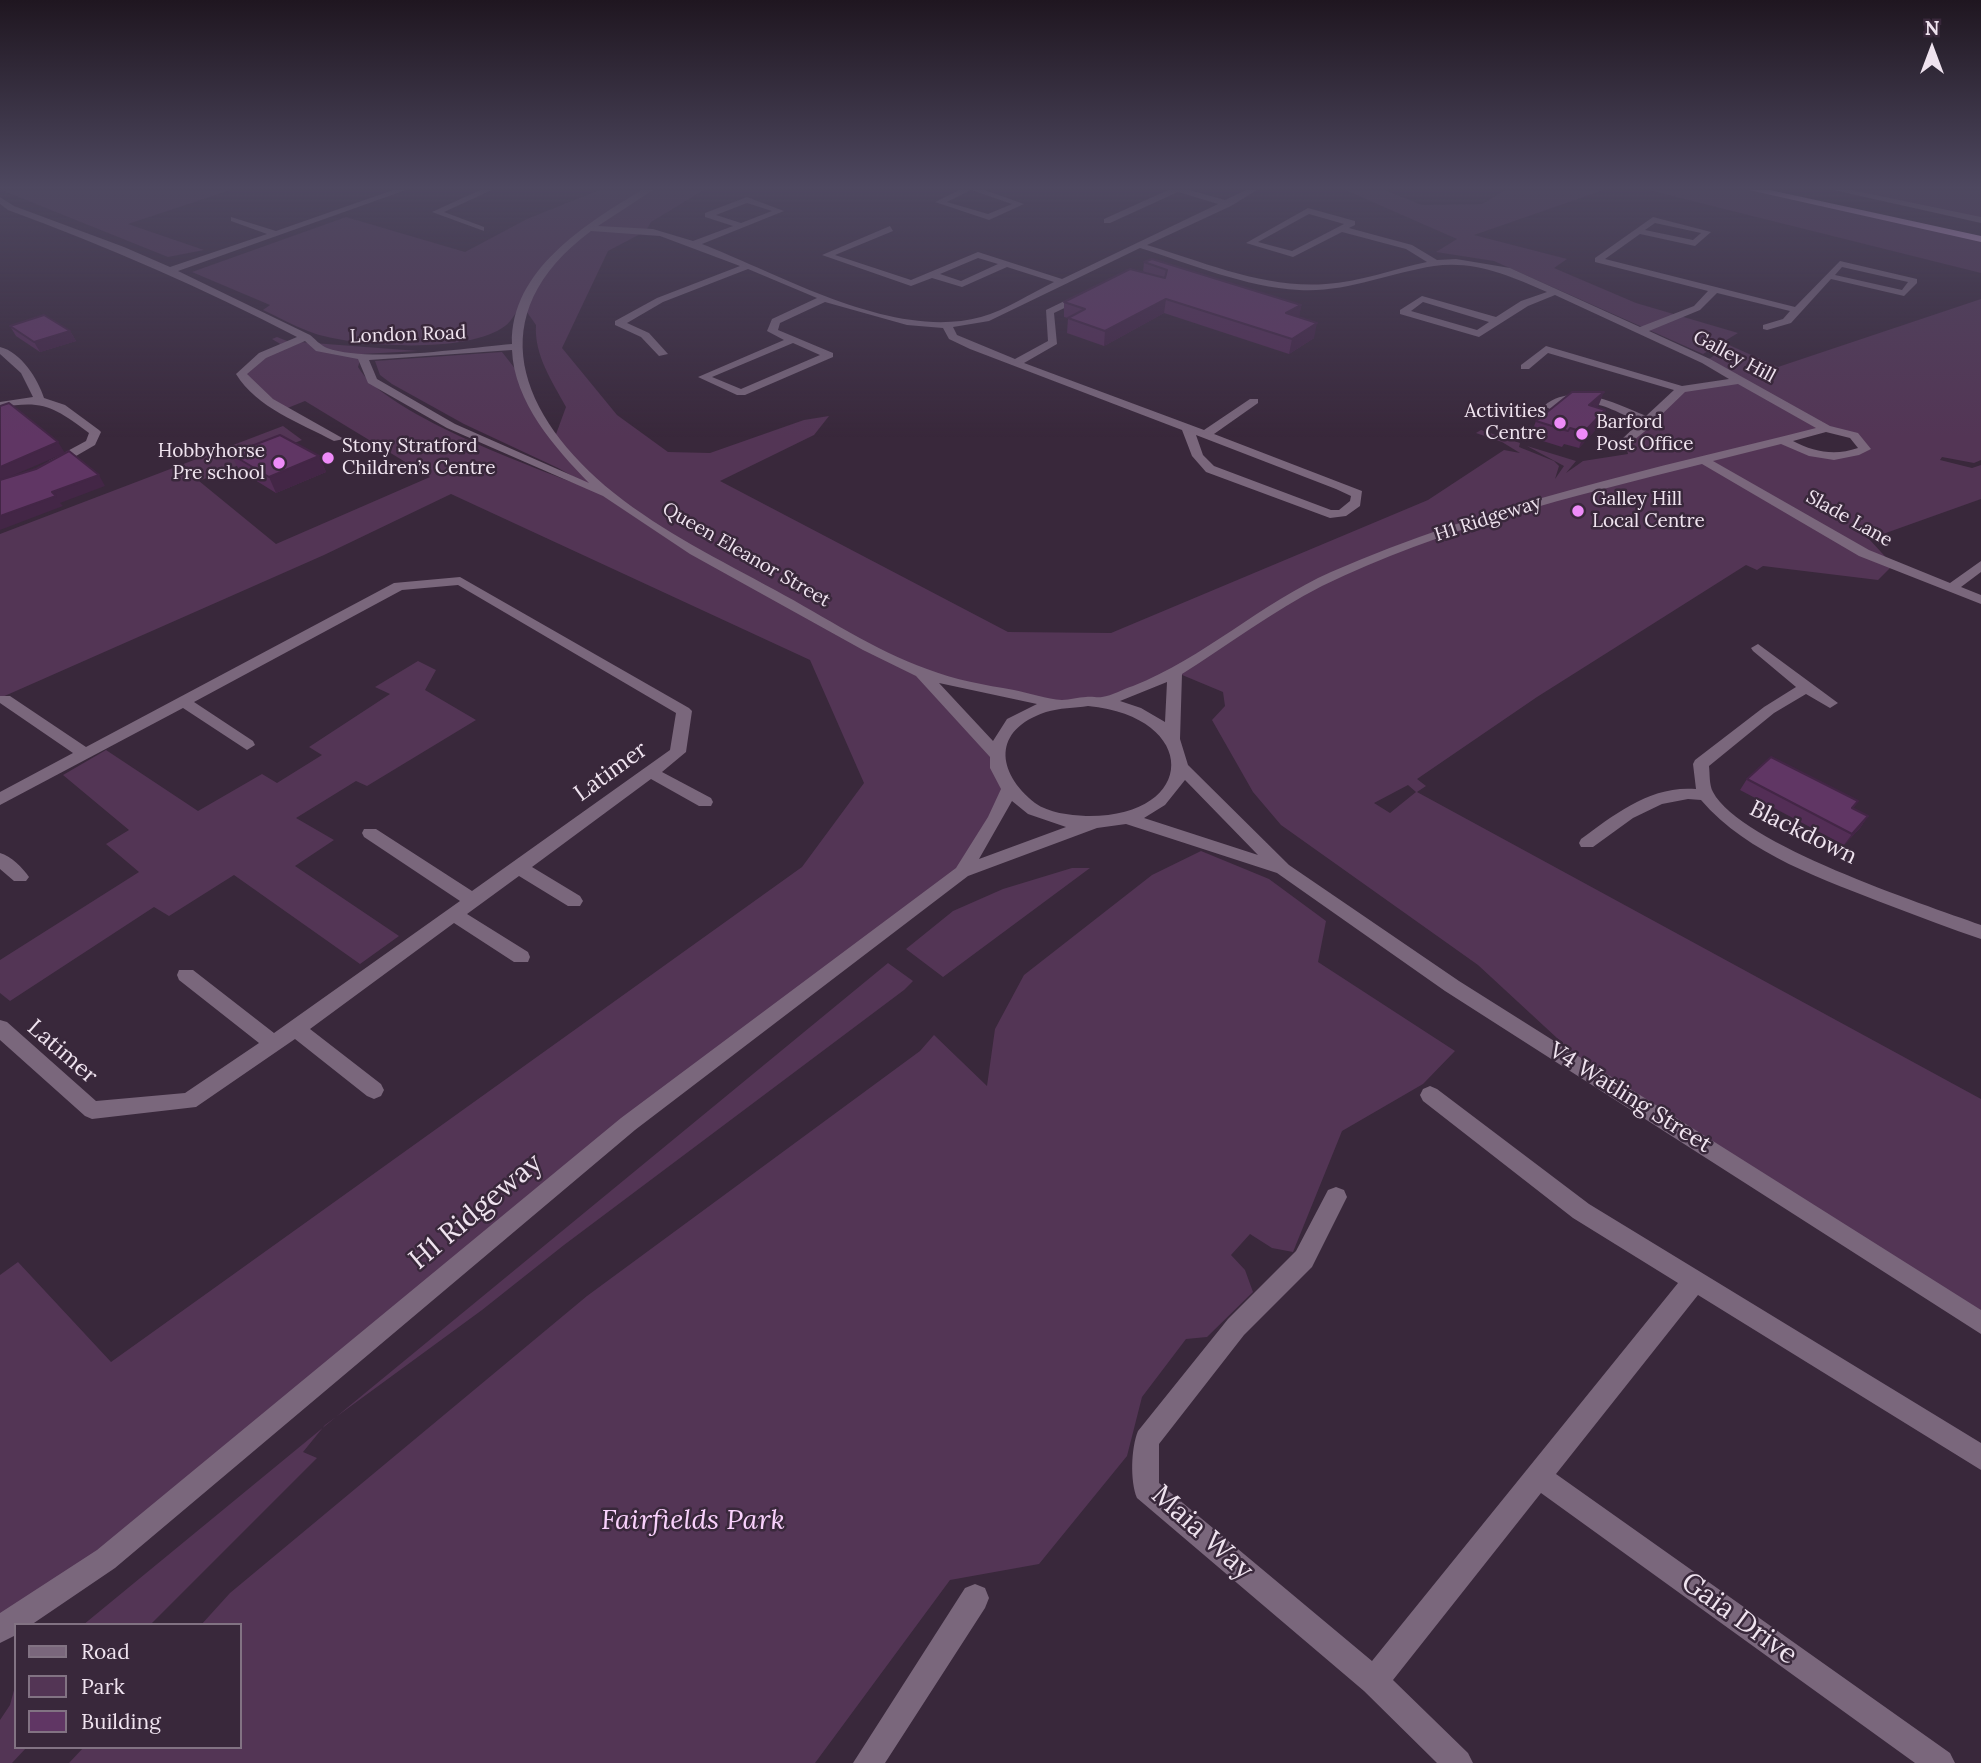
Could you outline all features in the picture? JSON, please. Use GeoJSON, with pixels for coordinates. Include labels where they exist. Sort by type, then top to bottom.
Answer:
{"type":"FeatureCollection","features":[{"type":"Feature","properties":{"kind":"street","name":"London Road"},"geometry":{"type":"LineString","coordinates":[[172,272],[306,337],[341,344],[392,347],[517,343]]}},
{"type":"Feature","properties":{"kind":"street","name":"Queen Eleanor Street"},"geometry":{"type":"LineString","coordinates":[[541,272],[521,305],[517,343],[520,375],[539,419],[576,463],[612,497],[699,554],[921,672],[1054,704]]}},
{"type":"Feature","properties":{"kind":"street"},"geometry":{"type":"LineString","coordinates":[[663,354],[645,335],[619,323],[660,300],[732,272]]}},
{"type":"Feature","properties":{"kind":"street"},"geometry":{"type":"LineString","coordinates":[[764,272],[892,322],[948,328],[985,319],[1083,272]]}},
{"type":"Feature","properties":{"kind":"street"},"geometry":{"type":"LineString","coordinates":[[879,272],[911,283],[939,272]]}},
{"type":"Feature","properties":{"kind":"street"},"geometry":{"type":"LineString","coordinates":[[933,275],[962,284],[988,272]]}},
{"type":"Feature","properties":{"kind":"street"},"geometry":{"type":"LineString","coordinates":[[1033,272],[1063,282]]}},
{"type":"Feature","properties":{"kind":"street","name":"Galley Hill"},"geometry":{"type":"LineString","coordinates":[[1228,272],[1260,282],[1298,287],[1328,287],[1394,272]]}},
{"type":"Feature","properties":{"kind":"street","name":"Galley Hill"},"geometry":{"type":"LineString","coordinates":[[1512,272],[1642,330],[1741,380],[1826,429],[1854,435],[1865,449],[1848,457],[1821,456],[1797,449],[1783,440]]}},
{"type":"Feature","properties":{"kind":"street"},"geometry":{"type":"LineString","coordinates":[[1645,272],[1797,310]]}},
{"type":"Feature","properties":{"kind":"street"},"geometry":{"type":"LineString","coordinates":[[1767,327],[1787,321],[1832,272]]}},
{"type":"Feature","properties":{"kind":"street"},"geometry":{"type":"LineString","coordinates":[[1829,276],[1904,293],[1914,281],[1876,272]]}},
{"type":"Feature","properties":{"kind":"street"},"geometry":{"type":"LineString","coordinates":[[1016,363],[1053,342],[1049,312],[1098,288]]}},
{"type":"Feature","properties":{"kind":"street"},"geometry":{"type":"LineString","coordinates":[[1642,330],[1697,309],[1713,290]]}},
{"type":"Feature","properties":{"kind":"street"},"geometry":{"type":"LineString","coordinates":[[1498,321],[1422,299],[1403,312],[1479,334],[1498,321],[1520,303],[1556,292]]}},
{"type":"Feature","properties":{"kind":"street"},"geometry":{"type":"LineString","coordinates":[[792,340],[703,377],[741,393],[829,355],[772,331],[776,321],[827,297]]}},
{"type":"Feature","properties":{"kind":"street"},"geometry":{"type":"LineString","coordinates":[[948,328],[953,337],[1016,363],[1187,428],[1205,435],[1279,463],[1358,494],[1356,503],[1342,513],[1329,514],[1210,469],[1198,456],[1187,428]]}},
{"type":"Feature","properties":{"kind":"street"},"geometry":{"type":"LineString","coordinates":[[306,337],[259,357],[249,363],[241,374],[245,384],[259,394],[338,439]]}},
{"type":"Feature","properties":{"kind":"street","name":"London Road"},"geometry":{"type":"LineString","coordinates":[[306,337],[320,349],[363,357],[517,343]]}},
{"type":"Feature","properties":{"kind":"street"},"geometry":{"type":"LineString","coordinates":[[1525,367],[1546,349],[1682,389],[1741,380]]}},
{"type":"Feature","properties":{"kind":"street"},"geometry":{"type":"LineString","coordinates":[[1,350],[14,359],[36,386],[39,398]]}},
{"type":"Feature","properties":{"kind":"street"},"geometry":{"type":"LineString","coordinates":[[363,357],[372,381],[479,439],[612,497]]}},
{"type":"Feature","properties":{"kind":"street"},"geometry":{"type":"LineString","coordinates":[[1625,442],[1650,422],[1682,389]]}},
{"type":"Feature","properties":{"kind":"street"},"geometry":{"type":"LineString","coordinates":[[1550,406],[1560,400],[1576,397],[1595,401],[1650,422]]}},
{"type":"Feature","properties":{"kind":"street"},"geometry":{"type":"LineString","coordinates":[[0,405],[39,398],[52,401],[95,432],[91,443],[79,452],[45,467]]}},
{"type":"Feature","properties":{"kind":"street"},"geometry":{"type":"LineString","coordinates":[[1205,435],[1254,401]]}},
{"type":"Feature","properties":{"kind":"street","name":"H1 Ridgeway"},"geometry":{"type":"LineString","coordinates":[[1104,702],[1175,672],[1239,630],[1333,576],[1452,529],[1594,487],[1826,429]]}},
{"type":"Feature","properties":{"kind":"street","name":"Slade Lane"},"geometry":{"type":"LineString","coordinates":[[1704,460],[1864,552],[1981,600]]}},
{"type":"Feature","properties":{"kind":"street"},"geometry":{"type":"LineString","coordinates":[[1951,589],[1981,565]]}},
{"type":"Feature","properties":{"kind":"street","name":"Latimer"},"geometry":{"type":"LineString","coordinates":[[0,799],[399,586],[460,581],[684,711],[678,752],[296,1029],[189,1101],[92,1110],[0,1028]]}},
{"type":"Feature","properties":{"kind":"street"},"geometry":{"type":"LineString","coordinates":[[1758,648],[1830,703]]}},
{"type":"Feature","properties":{"kind":"street","name":"Queen Eleanor Street"},"geometry":{"type":"LineString","coordinates":[[921,672],[995,753]]}},
{"type":"Feature","properties":{"kind":"street"},"geometry":{"type":"LineString","coordinates":[[1172,739],[1144,716],[1104,702],[1054,704],[1014,722],[998,742],[995,766],[1008,791],[1035,811],[1071,822],[1091,824],[1129,818],[1156,806],[1174,789],[1181,767],[1172,739],[1175,672]]}},
{"type":"Feature","properties":{"kind":"street"},"geometry":{"type":"LineString","coordinates":[[1587,843],[1630,810],[1658,798],[1690,792],[1705,795],[1701,764],[1769,710],[1806,687]]}},
{"type":"Feature","properties":{"kind":"street"},"geometry":{"type":"LineString","coordinates":[[5,699],[84,753]]}},
{"type":"Feature","properties":{"kind":"street"},"geometry":{"type":"LineString","coordinates":[[182,701],[247,745]]}},
{"type":"Feature","properties":{"kind":"street","name":"V4 Watling Street"},"geometry":{"type":"LineString","coordinates":[[1181,767],[1283,869],[1452,986],[1981,1323]]}},
{"type":"Feature","properties":{"kind":"street"},"geometry":{"type":"LineString","coordinates":[[650,772],[705,802]]}},
{"type":"Feature","properties":{"kind":"street","name":"H1 Ridgeway"},"geometry":{"type":"LineString","coordinates":[[962,872],[996,818],[1008,791]]}},
{"type":"Feature","properties":{"kind":"street","name":"Blackdown"},"geometry":{"type":"LineString","coordinates":[[1705,795],[1735,827],[1819,870],[1981,932]]}},
{"type":"Feature","properties":{"kind":"street","name":"V4 Watling Street"},"geometry":{"type":"LineString","coordinates":[[1129,818],[1283,869]]}},
{"type":"Feature","properties":{"kind":"street","name":"H1 Ridgeway"},"geometry":{"type":"LineString","coordinates":[[0,1629],[106,1559],[628,1124],[962,872],[1091,824]]}},
{"type":"Feature","properties":{"kind":"street"},"geometry":{"type":"LineString","coordinates":[[370,833],[472,900]]}},
{"type":"Feature","properties":{"kind":"street"},"geometry":{"type":"LineString","coordinates":[[0,859],[20,877]]}},
{"type":"Feature","properties":{"kind":"street"},"geometry":{"type":"LineString","coordinates":[[519,867],[573,901]]}},
{"type":"Feature","properties":{"kind":"street"},"geometry":{"type":"LineString","coordinates":[[454,914],[521,957]]}},
{"type":"Feature","properties":{"kind":"street"},"geometry":{"type":"LineString","coordinates":[[186,975],[274,1044]]}},
{"type":"Feature","properties":{"kind":"street"},"geometry":{"type":"LineString","coordinates":[[296,1029],[374,1090]]}},
{"type":"Feature","properties":{"kind":"street"},"geometry":{"type":"LineString","coordinates":[[1430,1096],[1581,1211],[1981,1457]]}},
{"type":"Feature","properties":{"kind":"street","name":"Maia Way"},"geometry":{"type":"LineString","coordinates":[[1336,1197],[1304,1259],[1236,1327],[1147,1440],[1146,1489],[1374,1681],[1458,1763]]}},
{"type":"Feature","properties":{"kind":"street"},"geometry":{"type":"LineString","coordinates":[[1374,1681],[1694,1282]]}},
{"type":"Feature","properties":{"kind":"street","name":"Gaia Drive"},"geometry":{"type":"LineString","coordinates":[[1538,1476],[1940,1763]]}},
{"type":"Feature","properties":{"kind":"street"},"geometry":{"type":"LineString","coordinates":[[868,1763],[975,1598]]}},
{"type":"Feature","properties":{"kind":"green space"},"geometry":{"type":"Polygon","coordinates":[[[193,272],[598,272],[562,348],[617,415],[668,452],[710,453],[804,420],[829,416],[814,435],[720,481],[1008,632],[1111,633],[1428,500],[1504,450],[1520,453],[1502,442],[1476,433],[1481,430],[1520,443],[1519,447],[1554,461],[1559,466],[1555,479],[1564,466],[1527,446],[1576,461],[1566,473],[1583,461],[1628,454],[1625,442],[1682,389],[1740,380],[1706,361],[1729,345],[1778,367],[1981,299],[1981,460],[1974,463],[1942,457],[1940,460],[1972,468],[1981,465],[1981,499],[1869,539],[1893,565],[1878,580],[1763,566],[1757,570],[1746,565],[1537,697],[1417,779],[1426,786],[1417,792],[1981,1099],[1981,1314],[1610,1087],[1478,965],[1281,825],[1253,792],[1212,720],[1225,706],[1223,692],[1175,672],[1104,702],[1054,703],[922,673],[995,753],[1008,791],[962,872],[628,1124],[106,1559],[0,1615],[0,1275],[18,1262],[111,1362],[802,867],[864,783],[810,660],[451,494],[324,555],[0,698],[0,534],[283,426],[302,440],[199,481],[276,544],[430,477],[305,401],[285,409],[241,374],[282,345],[272,339],[277,337],[287,341],[418,351],[362,354],[358,367],[374,386],[400,405],[433,423],[509,458],[604,494],[558,468],[464,424],[380,375],[375,361],[502,352],[520,375],[555,437],[566,407],[541,357],[536,325],[522,305],[505,326],[488,335],[441,344],[385,345],[316,334],[263,310],[270,305],[193,272]],[[1826,429],[1783,440],[1814,452],[1844,455],[1865,449],[1854,435],[1826,429]],[[1408,785],[1374,803],[1390,813],[1416,792],[1408,785]]]}},
{"type":"Feature","properties":{"kind":"green space"},"geometry":{"type":"Polygon","coordinates":[[[1519,272],[1564,272],[1636,303],[1738,333],[1703,354],[1519,272]]]}},
{"type":"Feature","properties":{"kind":"green space"},"geometry":{"type":"Polygon","coordinates":[[[418,661],[436,670],[425,690],[476,720],[367,786],[356,781],[296,818],[334,840],[295,866],[399,936],[360,964],[234,875],[169,916],[154,907],[10,1001],[0,993],[0,960],[139,872],[106,844],[129,830],[63,775],[106,750],[198,811],[262,774],[277,783],[322,755],[309,747],[390,694],[375,687],[418,661]]]}},
{"type":"Feature","properties":{"kind":"green space","name":"Fairfields Park"},"geometry":{"type":"Polygon","coordinates":[[[1201,851],[1269,879],[1326,921],[1318,962],[1455,1051],[1423,1084],[1342,1131],[1293,1252],[1272,1248],[1250,1234],[1231,1255],[1245,1270],[1253,1292],[1207,1337],[1186,1339],[1142,1397],[1127,1456],[1039,1564],[950,1580],[815,1763],[69,1763],[82,1749],[242,1749],[242,1623],[203,1623],[230,1593],[587,1296],[920,1051],[934,1035],[987,1086],[995,1029],[1024,975],[1152,875],[1201,851]]]}},
{"type":"Feature","properties":{"kind":"green space"},"geometry":{"type":"Polygon","coordinates":[[[1072,868],[1090,868],[943,977],[906,949],[953,911],[1003,889],[1072,868]]]}},
{"type":"Feature","properties":{"kind":"green space"},"geometry":{"type":"Polygon","coordinates":[[[888,963],[913,981],[482,1310],[336,1417],[888,963]]]}},
{"type":"Feature","properties":{"kind":"green space"},"geometry":{"type":"Polygon","coordinates":[[[323,1428],[303,1452],[317,1458],[152,1623],[85,1623],[323,1428]]]}},
{"type":"Feature","properties":{"kind":"green space"},"geometry":{"type":"Polygon","coordinates":[[[14,1690],[14,1749],[25,1749],[12,1763],[0,1763],[0,1720],[10,1705],[14,1690]]]}},
{"type":"Feature","properties":{"kind":"building"},"geometry":{"type":"Polygon","coordinates":[[[1123,272],[1143,272],[1165,278],[1166,272],[1195,272],[1301,305],[1286,313],[1317,323],[1292,339],[1166,299],[1105,331],[1068,318],[1085,309],[1064,302],[1123,272]]]}},
{"type":"Feature","properties":{"kind":"building"},"geometry":{"type":"Polygon","coordinates":[[[44,315],[70,331],[34,342],[10,326],[44,315]]]}},
{"type":"Feature","properties":{"kind":"building"},"geometry":{"type":"Polygon","coordinates":[[[1572,392],[1604,392],[1589,405],[1605,410],[1584,432],[1570,428],[1568,431],[1536,421],[1572,392]]]}},
{"type":"Feature","properties":{"kind":"building"},"geometry":{"type":"Polygon","coordinates":[[[9,403],[58,442],[0,467],[0,406],[9,403]]]}},
{"type":"Feature","properties":{"kind":"building"},"geometry":{"type":"Polygon","coordinates":[[[280,435],[319,456],[269,477],[231,454],[280,435]]]}},
{"type":"Feature","properties":{"kind":"building"},"geometry":{"type":"Polygon","coordinates":[[[69,451],[99,475],[52,492],[56,496],[0,516],[0,480],[36,469],[69,451]]]}},
{"type":"Feature","properties":{"kind":"building"},"geometry":{"type":"Polygon","coordinates":[[[1771,757],[1858,801],[1852,808],[1868,816],[1852,834],[1747,779],[1771,757]]]}},
{"type":"Feature","properties":{"kind":"place","name":"Activities Centre"},"geometry":{"type":"Point","coordinates":[1560,423]}},
{"type":"Feature","properties":{"kind":"place","name":"Barford Post Office"},"geometry":{"type":"Point","coordinates":[1582,434]}},
{"type":"Feature","properties":{"kind":"place","name":"Stony Stratford Children’s Centre"},"geometry":{"type":"Point","coordinates":[328,458]}},
{"type":"Feature","properties":{"kind":"place","name":"Hobbyhorse Pre school"},"geometry":{"type":"Point","coordinates":[279,463]}},
{"type":"Feature","properties":{"kind":"place","name":"Galley Hill Local Centre"},"geometry":{"type":"Point","coordinates":[1578,511]}}]}
